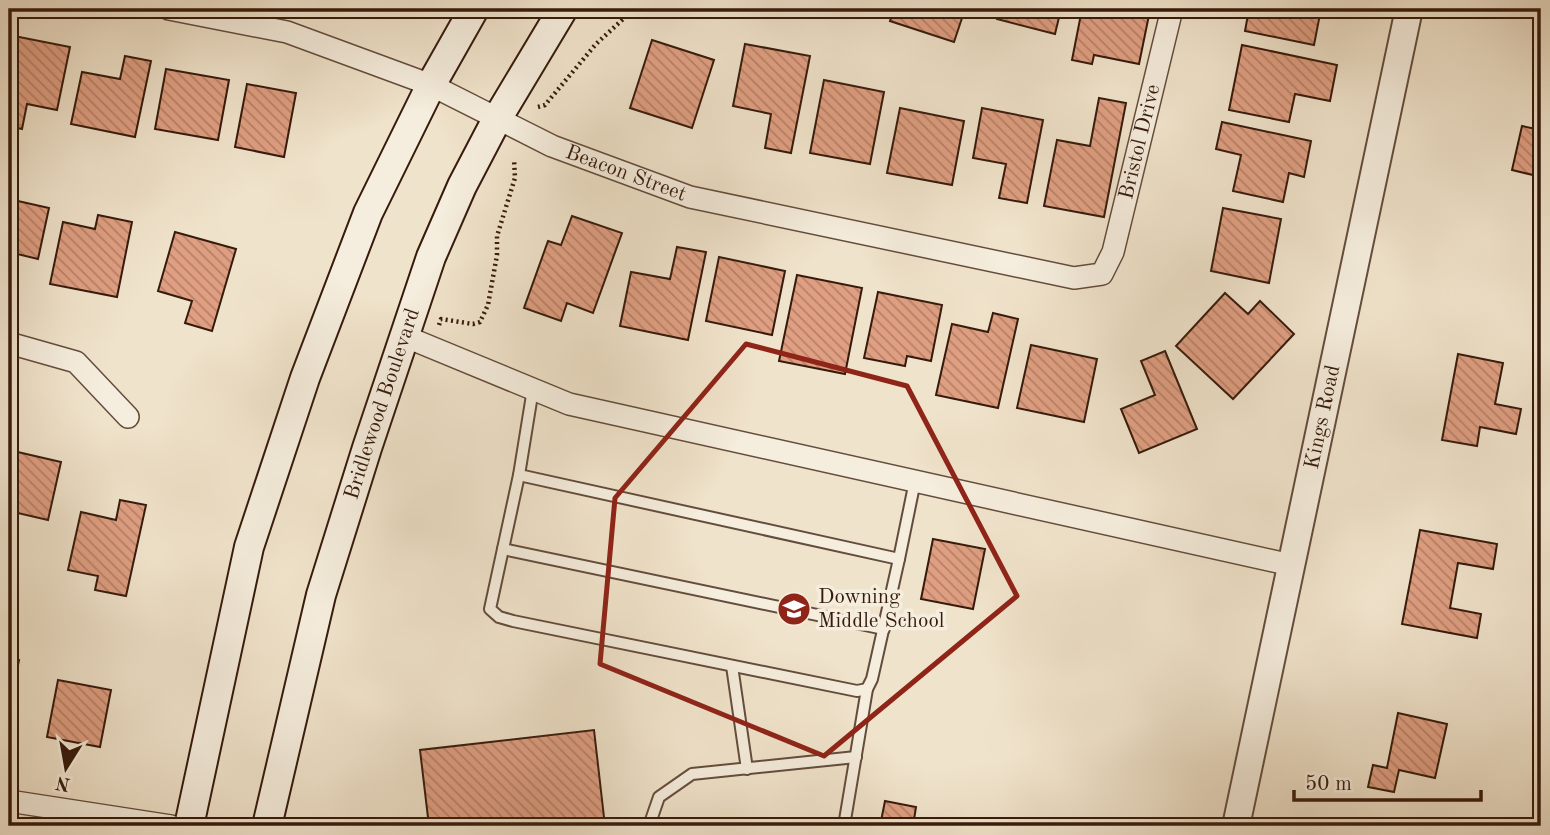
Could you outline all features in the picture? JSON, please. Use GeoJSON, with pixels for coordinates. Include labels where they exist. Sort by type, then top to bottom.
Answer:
{"type":"FeatureCollection","features":[{"type":"Feature","properties":{"kind":"main road"},"geometry":{"type":"LineString","coordinates":[[189,826],[249,547],[305,378],[368,213],[431,85],[474,9]]}},
{"type":"Feature","properties":{"kind":"main road","name":"Bridlewood Boulevard"},"geometry":{"type":"LineString","coordinates":[[267,826],[321,595],[430,257],[462,186],[497,119],[563,9]]}},
{"type":"Feature","properties":{"kind":"street","name":"Beacon Street"},"geometry":{"type":"LineString","coordinates":[[169,9],[287,32],[431,85],[552,146],[690,197],[1074,278],[1102,274]]}},
{"type":"Feature","properties":{"kind":"street","name":"Bristol Drive"},"geometry":{"type":"LineString","coordinates":[[1102,274],[1113,252],[1172,9]]}},
{"type":"Feature","properties":{"kind":"street","name":"Kings Road"},"geometry":{"type":"LineString","coordinates":[[1236,826],[1409,9]]}},
{"type":"Feature","properties":{"kind":"street"},"geometry":{"type":"LineString","coordinates":[[404,336],[569,404],[1291,565]]}},
{"type":"Feature","properties":{"kind":"street"},"geometry":{"type":"LineString","coordinates":[[9,343],[76,362],[128,417]]}},
{"type":"Feature","properties":{"kind":"street"},"geometry":{"type":"LineString","coordinates":[[9,801],[171,826]]}},
{"type":"Feature","properties":{"kind":"lane"},"geometry":{"type":"LineString","coordinates":[[533,388],[519,475],[491,609],[499,617],[857,691],[867,689]]}},
{"type":"Feature","properties":{"kind":"lane"},"geometry":{"type":"LineString","coordinates":[[519,475],[899,559]]}},
{"type":"Feature","properties":{"kind":"lane"},"geometry":{"type":"LineString","coordinates":[[844,826],[867,689],[884,629],[915,481]]}},
{"type":"Feature","properties":{"kind":"lane"},"geometry":{"type":"LineString","coordinates":[[503,549],[884,629]]}},
{"type":"Feature","properties":{"kind":"lane"},"geometry":{"type":"LineString","coordinates":[[732,666],[747,768]]}},
{"type":"Feature","properties":{"kind":"lane"},"geometry":{"type":"LineString","coordinates":[[649,826],[659,797],[692,774],[856,757]]}},
{"type":"Feature","properties":{"kind":"path"},"geometry":{"type":"LineString","coordinates":[[538,107],[545,105],[596,44],[634,9]]}},
{"type":"Feature","properties":{"kind":"path"},"geometry":{"type":"LineString","coordinates":[[431,346],[441,319],[473,324],[480,322],[488,305],[497,255],[497,236],[515,178],[514,159]]}},
{"type":"Feature","properties":{"kind":"highlighted area"},"geometry":{"type":"Polygon","coordinates":[[[746,344],[907,386],[1017,596],[824,756],[600,664],[615,498],[746,344]]]}},
{"type":"Feature","properties":{"kind":"building"},"geometry":{"type":"Polygon","coordinates":[[[894,9],[965,9],[954,42],[890,21],[894,9]]]}},
{"type":"Feature","properties":{"kind":"building"},"geometry":{"type":"Polygon","coordinates":[[[999,9],[1061,9],[1055,34],[997,19],[999,9]]]}},
{"type":"Feature","properties":{"kind":"building"},"geometry":{"type":"Polygon","coordinates":[[[1082,9],[1119,9],[1149,15],[1139,64],[1094,55],[1092,64],[1072,60],[1082,9]]]}},
{"type":"Feature","properties":{"kind":"building"},"geometry":{"type":"Polygon","coordinates":[[[1249,9],[1321,9],[1314,45],[1245,31],[1249,9]]]}},
{"type":"Feature","properties":{"kind":"building"},"geometry":{"type":"Polygon","coordinates":[[[9,35],[70,47],[57,110],[27,104],[22,129],[9,126],[9,35]]]}},
{"type":"Feature","properties":{"kind":"building"},"geometry":{"type":"Polygon","coordinates":[[[652,40],[714,60],[692,128],[630,108],[652,40]]]}},
{"type":"Feature","properties":{"kind":"building"},"geometry":{"type":"Polygon","coordinates":[[[745,44],[810,56],[791,153],[765,148],[771,114],[733,106],[745,44]]]}},
{"type":"Feature","properties":{"kind":"building"},"geometry":{"type":"Polygon","coordinates":[[[1242,45],[1337,65],[1330,101],[1295,94],[1289,122],[1229,110],[1242,45]]]}},
{"type":"Feature","properties":{"kind":"building"},"geometry":{"type":"Polygon","coordinates":[[[125,56],[151,61],[135,137],[71,124],[82,72],[120,79],[125,56]]]}},
{"type":"Feature","properties":{"kind":"building"},"geometry":{"type":"Polygon","coordinates":[[[166,69],[229,80],[218,140],[155,129],[166,69]]]}},
{"type":"Feature","properties":{"kind":"building"},"geometry":{"type":"Polygon","coordinates":[[[824,80],[884,92],[870,164],[810,153],[824,80]]]}},
{"type":"Feature","properties":{"kind":"building"},"geometry":{"type":"Polygon","coordinates":[[[247,84],[296,93],[284,157],[235,147],[247,84]]]}},
{"type":"Feature","properties":{"kind":"building"},"geometry":{"type":"Polygon","coordinates":[[[1099,98],[1126,103],[1104,217],[1044,206],[1057,140],[1090,146],[1099,98]]]}},
{"type":"Feature","properties":{"kind":"building"},"geometry":{"type":"Polygon","coordinates":[[[900,108],[964,121],[952,185],[887,173],[900,108]]]}},
{"type":"Feature","properties":{"kind":"building"},"geometry":{"type":"Polygon","coordinates":[[[982,108],[1043,120],[1027,203],[999,198],[1006,164],[973,158],[982,108]]]}},
{"type":"Feature","properties":{"kind":"building"},"geometry":{"type":"Polygon","coordinates":[[[1222,122],[1311,141],[1304,177],[1289,173],[1283,202],[1233,191],[1241,155],[1216,149],[1222,122]]]}},
{"type":"Feature","properties":{"kind":"building"},"geometry":{"type":"Polygon","coordinates":[[[1522,126],[1541,130],[1541,177],[1512,170],[1522,126]]]}},
{"type":"Feature","properties":{"kind":"building"},"geometry":{"type":"Polygon","coordinates":[[[9,199],[49,208],[38,259],[9,252],[9,199]]]}},
{"type":"Feature","properties":{"kind":"building"},"geometry":{"type":"Polygon","coordinates":[[[1223,208],[1281,219],[1269,283],[1211,271],[1223,208]]]}},
{"type":"Feature","properties":{"kind":"building"},"geometry":{"type":"Polygon","coordinates":[[[98,215],[132,222],[117,297],[50,284],[63,222],[95,229],[98,215]]]}},
{"type":"Feature","properties":{"kind":"building"},"geometry":{"type":"Polygon","coordinates":[[[572,216],[622,233],[593,313],[567,303],[561,321],[524,308],[548,241],[561,245],[572,216]]]}},
{"type":"Feature","properties":{"kind":"building"},"geometry":{"type":"Polygon","coordinates":[[[175,232],[236,249],[212,331],[185,323],[192,301],[158,291],[175,232]]]}},
{"type":"Feature","properties":{"kind":"building"},"geometry":{"type":"Polygon","coordinates":[[[677,247],[706,252],[688,340],[620,326],[631,272],[670,279],[677,247]]]}},
{"type":"Feature","properties":{"kind":"building"},"geometry":{"type":"Polygon","coordinates":[[[719,257],[785,271],[772,335],[706,321],[719,257]]]}},
{"type":"Feature","properties":{"kind":"building"},"geometry":{"type":"Polygon","coordinates":[[[797,275],[862,288],[845,374],[779,361],[797,275]]]}},
{"type":"Feature","properties":{"kind":"building"},"geometry":{"type":"Polygon","coordinates":[[[878,292],[942,305],[931,361],[907,356],[905,366],[864,358],[878,292]]]}},
{"type":"Feature","properties":{"kind":"building"},"geometry":{"type":"Polygon","coordinates":[[[1225,293],[1248,314],[1260,301],[1294,334],[1233,399],[1176,346],[1225,293]]]}},
{"type":"Feature","properties":{"kind":"building"},"geometry":{"type":"Polygon","coordinates":[[[993,313],[1018,319],[998,408],[936,395],[952,324],[988,332],[993,313]]]}},
{"type":"Feature","properties":{"kind":"building"},"geometry":{"type":"Polygon","coordinates":[[[1031,345],[1097,359],[1084,422],[1017,408],[1031,345]]]}},
{"type":"Feature","properties":{"kind":"building"},"geometry":{"type":"Polygon","coordinates":[[[1165,351],[1197,429],[1139,453],[1121,409],[1155,395],[1141,361],[1165,351]]]}},
{"type":"Feature","properties":{"kind":"building"},"geometry":{"type":"Polygon","coordinates":[[[1458,354],[1503,363],[1495,404],[1521,409],[1516,434],[1480,427],[1477,446],[1442,440],[1458,354]]]}},
{"type":"Feature","properties":{"kind":"building"},"geometry":{"type":"Polygon","coordinates":[[[9,450],[61,462],[48,520],[9,511],[9,450]]]}},
{"type":"Feature","properties":{"kind":"building"},"geometry":{"type":"Polygon","coordinates":[[[120,500],[146,505],[126,596],[95,590],[98,576],[68,570],[81,512],[116,520],[120,500]]]}},
{"type":"Feature","properties":{"kind":"building"},"geometry":{"type":"Polygon","coordinates":[[[1420,530],[1497,544],[1493,569],[1458,563],[1450,608],[1481,614],[1477,638],[1402,624],[1420,530]]]}},
{"type":"Feature","properties":{"kind":"building"},"geometry":{"type":"Polygon","coordinates":[[[933,539],[985,549],[973,609],[921,599],[933,539]]]}},
{"type":"Feature","properties":{"kind":"building"},"geometry":{"type":"Polygon","coordinates":[[[9,658],[19,660],[9,710],[9,658]]]}},
{"type":"Feature","properties":{"kind":"building"},"geometry":{"type":"Polygon","coordinates":[[[58,680],[111,690],[100,747],[47,737],[58,680]]]}},
{"type":"Feature","properties":{"kind":"building"},"geometry":{"type":"Polygon","coordinates":[[[1398,713],[1447,724],[1435,778],[1399,770],[1394,792],[1368,787],[1373,765],[1387,768],[1398,713]]]}},
{"type":"Feature","properties":{"kind":"building"},"geometry":{"type":"Polygon","coordinates":[[[594,730],[605,826],[429,826],[420,750],[594,730]]]}},
{"type":"Feature","properties":{"kind":"building"},"geometry":{"type":"Polygon","coordinates":[[[885,801],[916,807],[913,826],[880,826],[885,801]]]}},
{"type":"Feature","properties":{"kind":"place","name":"Downing Middle School"},"geometry":{"type":"Point","coordinates":[794,609]}}]}
